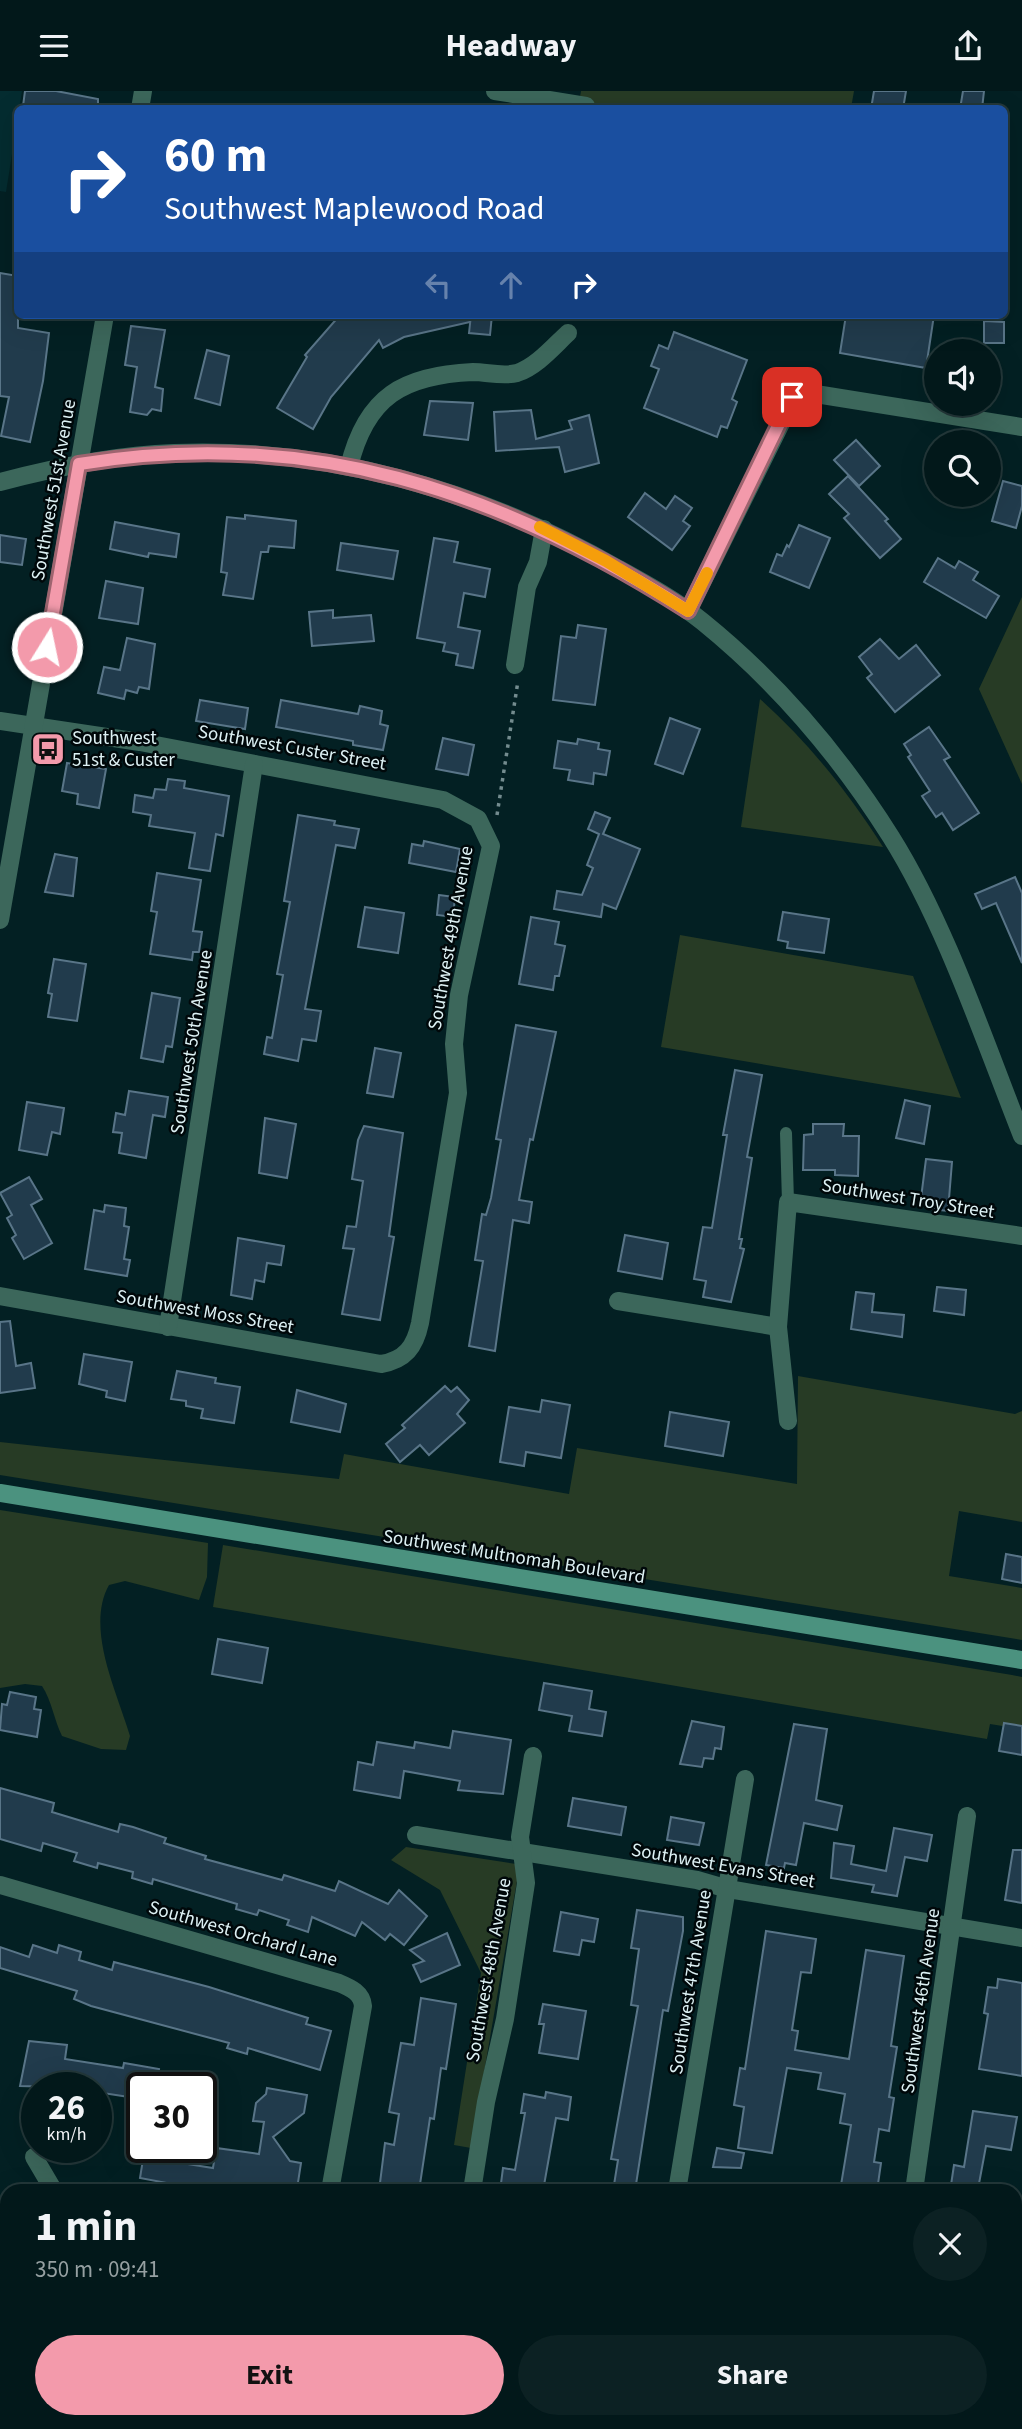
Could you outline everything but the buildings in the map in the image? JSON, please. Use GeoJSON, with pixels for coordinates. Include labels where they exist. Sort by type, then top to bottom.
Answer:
{"type":"FeatureCollection","features":[{"type":"Feature","properties":{"kind":"main road","name":"Southwest Multnomah Boulevard"},"geometry":{"type":"LineString","coordinates":[[0,1493],[1022,1660]]}},
{"type":"Feature","properties":{"kind":"street"},"geometry":{"type":"LineString","coordinates":[[495,91],[580,105]]}},
{"type":"Feature","properties":{"kind":"street","name":"Southwest 51st Avenue"},"geometry":{"type":"LineString","coordinates":[[0,920],[104,319]]}},
{"type":"Feature","properties":{"kind":"street"},"geometry":{"type":"LineString","coordinates":[[349,467],[354,444],[376,405],[404,384],[449,373],[516,373],[547,352],[568,333]]}},
{"type":"Feature","properties":{"kind":"street"},"geometry":{"type":"LineString","coordinates":[[688,611],[797,391],[1022,427]]}},
{"type":"Feature","properties":{"kind":"street"},"geometry":{"type":"LineString","coordinates":[[0,482],[79,464],[150,455],[193,453],[268,456],[349,467],[447,490],[544,529],[626,573],[688,611],[747,660],[793,707],[821,740],[889,834],[923,898],[1022,1136]]}},
{"type":"Feature","properties":{"kind":"street"},"geometry":{"type":"LineString","coordinates":[[515,666],[527,587],[538,562],[544,529]]}},
{"type":"Feature","properties":{"kind":"street","name":"Southwest Custer Street"},"geometry":{"type":"LineString","coordinates":[[0,721],[140,742],[394,788],[443,800],[471,813],[484,827]]}},
{"type":"Feature","properties":{"kind":"street","name":"Southwest 50th Avenue"},"geometry":{"type":"LineString","coordinates":[[168,1327],[254,764]]}},
{"type":"Feature","properties":{"kind":"street","name":"Southwest 49th Avenue"},"geometry":{"type":"LineString","coordinates":[[402,1359],[417,1339],[458,1093],[454,1044],[459,995],[490,860],[491,846],[484,827]]}},
{"type":"Feature","properties":{"kind":"street"},"geometry":{"type":"LineString","coordinates":[[788,1202],[778,1327],[788,1421]]}},
{"type":"Feature","properties":{"kind":"street","name":"Southwest Troy Street"},"geometry":{"type":"LineString","coordinates":[[788,1202],[1022,1236]]}},
{"type":"Feature","properties":{"kind":"street","name":"Southwest Moss Street"},"geometry":{"type":"LineString","coordinates":[[0,1296],[382,1364],[402,1359]]}},
{"type":"Feature","properties":{"kind":"street"},"geometry":{"type":"LineString","coordinates":[[618,1301],[778,1327]]}},
{"type":"Feature","properties":{"kind":"street","name":"Southwest 48th Avenue"},"geometry":{"type":"LineString","coordinates":[[473,2184],[481,2124],[507,2005],[526,1883],[520,1837],[533,1756]]}},
{"type":"Feature","properties":{"kind":"street","name":"Southwest 47th Avenue"},"geometry":{"type":"LineString","coordinates":[[678,2184],[745,1779]]}},
{"type":"Feature","properties":{"kind":"street","name":"Southwest 46th Avenue"},"geometry":{"type":"LineString","coordinates":[[915,2184],[967,1816]]}},
{"type":"Feature","properties":{"kind":"street","name":"Southwest Evans Street"},"geometry":{"type":"LineString","coordinates":[[416,1835],[1022,1938]]}},
{"type":"Feature","properties":{"kind":"street","name":"Southwest Orchard Lane"},"geometry":{"type":"LineString","coordinates":[[0,1885],[339,1983],[356,1992],[363,1999],[363,2006],[331,2184]]}},
{"type":"Feature","properties":{"kind":"street"},"geometry":{"type":"LineString","coordinates":[[38,2163],[50,2184]]}},
{"type":"Feature","properties":{"kind":"lane"},"geometry":{"type":"LineString","coordinates":[[786,1133],[788,1202]]}},
{"type":"Feature","properties":{"kind":"path","name":"Southwest 49th Avenue"},"geometry":{"type":"LineString","coordinates":[[484,827],[495,817],[498,809],[519,692],[515,666]]}},
{"type":"Feature","properties":{"kind":"shaded area"},"geometry":{"type":"Polygon","coordinates":[[[0,91],[22,91],[20,105],[14,105],[14,142],[6,192],[0,191],[0,91]]]}},
{"type":"Feature","properties":{"kind":"green space"},"geometry":{"type":"Polygon","coordinates":[[[581,91],[854,91],[852,105],[579,105],[581,91]]]}},
{"type":"Feature","properties":{"kind":"green space"},"geometry":{"type":"Polygon","coordinates":[[[1022,597],[1022,784],[979,689],[1022,597]]]}},
{"type":"Feature","properties":{"kind":"green space"},"geometry":{"type":"Polygon","coordinates":[[[760,699],[827,769],[883,847],[741,827],[760,699]]]}},
{"type":"Feature","properties":{"kind":"green space"},"geometry":{"type":"Polygon","coordinates":[[[680,935],[913,976],[961,1098],[661,1047],[680,935]]]}},
{"type":"Feature","properties":{"kind":"green space"},"geometry":{"type":"Polygon","coordinates":[[[798,1376],[1015,1414],[1022,1411],[1022,1522],[959,1511],[949,1576],[1022,1588],[1022,1640],[0,1475],[0,1442],[339,1479],[344,1454],[569,1494],[577,1448],[797,1484],[798,1376]]]}},
{"type":"Feature","properties":{"kind":"green space"},"geometry":{"type":"Polygon","coordinates":[[[0,1510],[208,1543],[207,1577],[199,1600],[125,1581],[109,1585],[102,1602],[100,1621],[106,1660],[130,1736],[126,1750],[101,1749],[62,1736],[42,1686],[25,1684],[0,1688],[0,1510]]]}},
{"type":"Feature","properties":{"kind":"green space"},"geometry":{"type":"Polygon","coordinates":[[[223,1545],[1022,1677],[1022,1729],[990,1724],[987,1739],[213,1607],[223,1545]]]}},
{"type":"Feature","properties":{"kind":"green space"},"geometry":{"type":"Polygon","coordinates":[[[406,1847],[516,1864],[518,1875],[471,2148],[454,2145],[481,1973],[440,1890],[391,1860],[406,1847]]]}},
{"type":"Feature","properties":{"kind":"slow traffic"},"geometry":{"type":"LineString","coordinates":[[540,527],[645,583],[688,611],[707,573]]}},
{"type":"Feature","properties":{"kind":"place","name":"Southwest 51st & Custer"},"geometry":{"type":"Point","coordinates":[48,749]}},
{"type":"Feature","properties":{"kind":"route"},"geometry":{"type":"LineString","coordinates":[[47,647],[79,464],[174,453],[309,460],[365,470],[447,490],[544,529],[645,583],[688,611],[792,397]]}}]}
